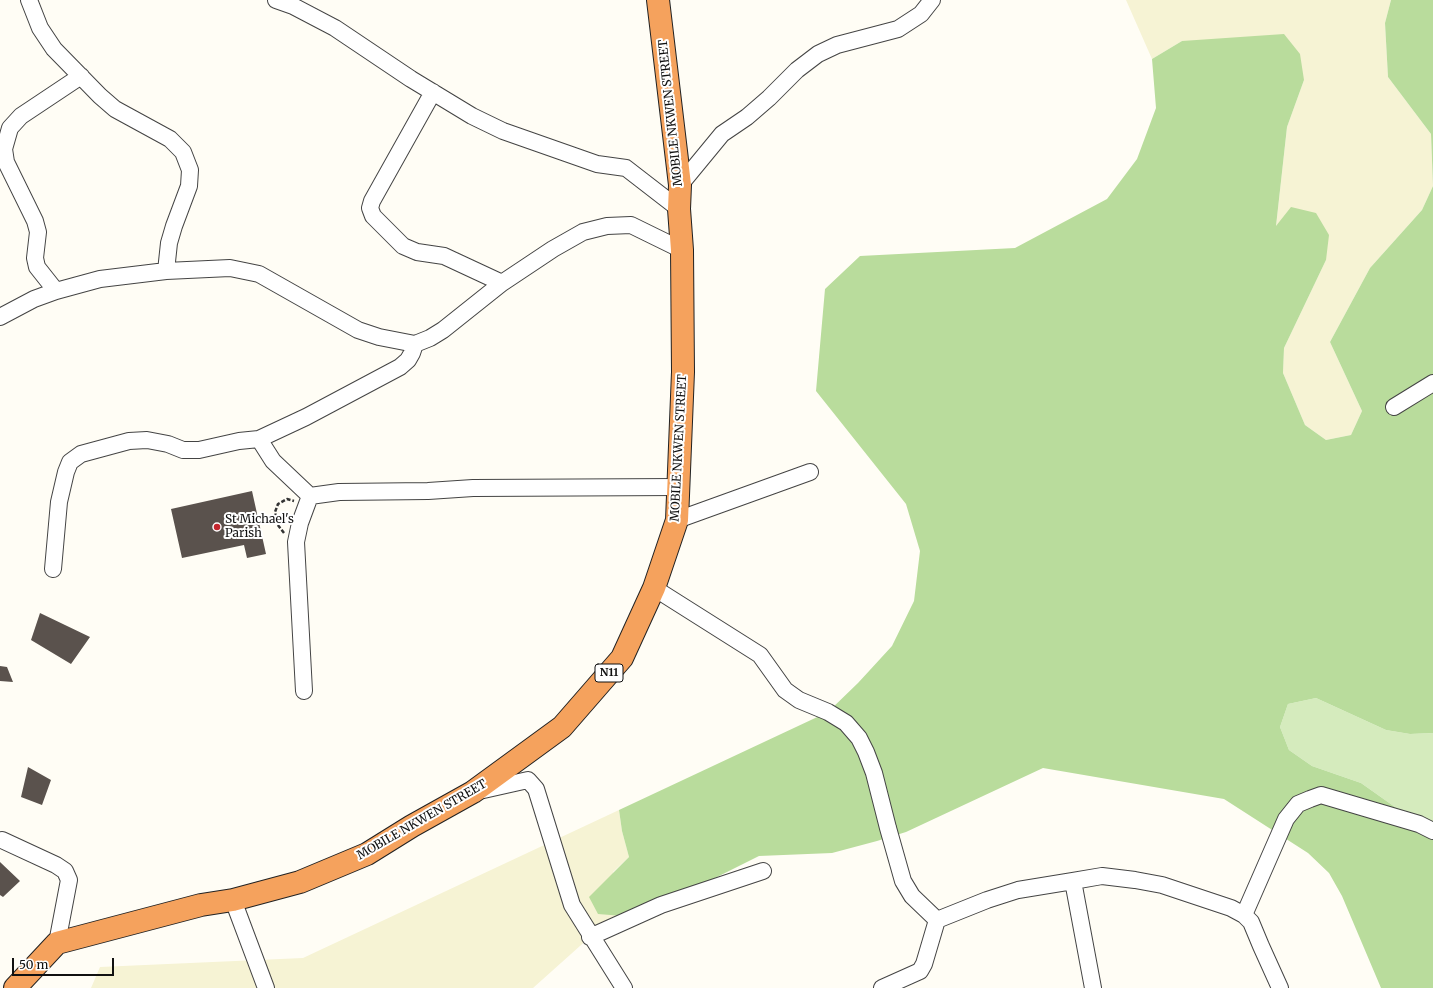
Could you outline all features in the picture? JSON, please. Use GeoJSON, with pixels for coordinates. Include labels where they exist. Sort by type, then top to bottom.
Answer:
{"type":"FeatureCollection","features":[{"type":"Feature","properties":{"kind":"highway","name":"MOBILE NKWEN STREET"},"geometry":{"type":"LineString","coordinates":[[57,943],[201,905],[233,900],[300,882],[368,854],[412,826],[474,792],[562,727],[622,658],[654,588],[677,520],[679,487],[683,372],[682,250],[679,209],[680,185],[658,0]]}},
{"type":"Feature","properties":{"kind":"highway"},"geometry":{"type":"LineString","coordinates":[[15,988],[57,943]]}},
{"type":"Feature","properties":{"kind":"street"},"geometry":{"type":"LineString","coordinates":[[29,0],[40,28],[54,49],[100,96],[115,109],[170,139],[183,152],[190,170],[189,186],[169,243],[166,271]]}},
{"type":"Feature","properties":{"kind":"street"},"geometry":{"type":"LineString","coordinates":[[276,0],[293,6],[335,28],[472,116],[503,131],[597,164],[626,168],[679,209]]}},
{"type":"Feature","properties":{"kind":"street"},"geometry":{"type":"LineString","coordinates":[[680,185],[722,134],[747,117],[769,98],[796,70],[818,54],[837,45],[898,29],[921,14],[932,0]]}},
{"type":"Feature","properties":{"kind":"street"},"geometry":{"type":"LineString","coordinates":[[56,291],[37,267],[35,258],[38,232],[35,221],[6,162],[4,150],[10,128],[21,116],[81,76]]}},
{"type":"Feature","properties":{"kind":"street"},"geometry":{"type":"LineString","coordinates":[[433,92],[372,201],[370,208],[373,216],[403,246],[417,252],[444,256],[502,283]]}},
{"type":"Feature","properties":{"kind":"street"},"geometry":{"type":"LineString","coordinates":[[0,317],[34,299],[56,291],[100,279],[166,271],[230,268],[259,274],[358,330],[379,337],[415,344],[430,338],[443,330],[502,283],[553,249],[583,232],[607,226],[631,225],[682,250]]}},
{"type":"Feature","properties":{"kind":"street"},"geometry":{"type":"LineString","coordinates":[[53,569],[59,502],[66,472],[70,462],[80,454],[129,441],[147,440],[168,444],[183,450],[199,450],[239,441],[259,439],[306,417],[400,367],[408,360],[415,344]]}},
{"type":"Feature","properties":{"kind":"street"},"geometry":{"type":"LineString","coordinates":[[1394,407],[1433,383]]}},
{"type":"Feature","properties":{"kind":"street"},"geometry":{"type":"LineString","coordinates":[[259,439],[273,461],[310,496]]}},
{"type":"Feature","properties":{"kind":"street"},"geometry":{"type":"LineString","coordinates":[[677,520],[810,472]]}},
{"type":"Feature","properties":{"kind":"street"},"geometry":{"type":"LineString","coordinates":[[310,496],[339,492],[428,491],[473,488],[679,487]]}},
{"type":"Feature","properties":{"kind":"street"},"geometry":{"type":"LineString","coordinates":[[304,691],[296,542],[300,523],[310,496]]}},
{"type":"Feature","properties":{"kind":"street"},"geometry":{"type":"LineString","coordinates":[[654,588],[760,655],[785,690],[799,700],[828,712],[846,723],[859,738],[874,773],[903,881],[912,896],[937,920]]}},
{"type":"Feature","properties":{"kind":"street"},"geometry":{"type":"LineString","coordinates":[[474,792],[528,780],[536,789],[572,906],[624,988]]}},
{"type":"Feature","properties":{"kind":"street"},"geometry":{"type":"LineString","coordinates":[[1244,915],[1286,818],[1298,804],[1310,798],[1320,795],[1419,824],[1433,831]]}},
{"type":"Feature","properties":{"kind":"street"},"geometry":{"type":"LineString","coordinates":[[2,840],[56,865],[65,871],[69,880],[57,943]]}},
{"type":"Feature","properties":{"kind":"street"},"geometry":{"type":"LineString","coordinates":[[590,936],[661,905],[763,871]]}},
{"type":"Feature","properties":{"kind":"street"},"geometry":{"type":"LineString","coordinates":[[937,920],[987,900],[1018,890],[1102,876],[1162,885],[1232,908],[1244,915],[1251,922],[1260,946],[1280,988]]}},
{"type":"Feature","properties":{"kind":"street"},"geometry":{"type":"LineString","coordinates":[[1073,881],[1093,988]]}},
{"type":"Feature","properties":{"kind":"street"},"geometry":{"type":"LineString","coordinates":[[233,900],[266,988]]}},
{"type":"Feature","properties":{"kind":"street"},"geometry":{"type":"LineString","coordinates":[[882,988],[920,971],[924,964],[937,920]]}},
{"type":"Feature","properties":{"kind":"shaded area"},"geometry":{"type":"Polygon","coordinates":[[[1126,0],[1391,0],[1385,23],[1388,77],[1431,134],[1433,186],[1422,210],[1370,268],[1330,342],[1362,411],[1351,435],[1326,440],[1305,425],[1283,373],[1284,348],[1326,260],[1276,226],[1287,127],[1304,80],[1182,41],[1152,59],[1126,0]]]}},
{"type":"Feature","properties":{"kind":"shaded area"},"geometry":{"type":"Polygon","coordinates":[[[619,810],[622,831],[629,857],[613,872],[635,917],[590,937],[533,988],[91,988],[100,967],[303,958],[619,810]]]}},
{"type":"Feature","properties":{"kind":"green space"},"geometry":{"type":"Polygon","coordinates":[[[1391,0],[1433,0],[1433,186],[1431,134],[1388,77],[1385,23],[1391,0]]]}},
{"type":"Feature","properties":{"kind":"green space"},"geometry":{"type":"Polygon","coordinates":[[[1284,34],[1300,54],[1304,80],[1287,127],[1276,226],[1291,207],[1316,213],[1329,235],[1326,260],[1284,348],[1283,373],[1305,425],[1326,440],[1351,435],[1362,411],[1330,342],[1370,268],[1422,210],[1433,186],[1433,733],[1410,734],[1386,730],[1316,698],[1288,704],[1280,727],[1289,750],[1312,766],[1361,783],[1419,824],[1433,827],[1433,988],[1381,988],[1342,896],[1329,873],[1308,853],[1224,799],[1043,768],[906,832],[832,853],[759,856],[635,917],[598,914],[589,897],[629,857],[622,831],[619,810],[828,712],[858,683],[892,646],[914,601],[920,551],[906,504],[816,391],[825,289],[860,256],[1015,248],[1107,199],[1137,159],[1156,108],[1152,59],[1182,41],[1284,34]]]}},
{"type":"Feature","properties":{"kind":"green space"},"geometry":{"type":"Polygon","coordinates":[[[1316,698],[1386,730],[1410,734],[1433,733],[1433,827],[1419,824],[1361,783],[1312,766],[1289,750],[1280,727],[1288,704],[1316,698]]]}},
{"type":"Feature","properties":{"kind":"building","name":"St Michael's Parish"},"geometry":{"type":"Polygon","coordinates":[[[252,491],[266,554],[247,558],[244,545],[182,558],[171,509],[252,491]]]}},
{"type":"Feature","properties":{"kind":"building"},"geometry":{"type":"Polygon","coordinates":[[[40,613],[90,637],[71,664],[31,640],[40,613]]]}},
{"type":"Feature","properties":{"kind":"building"},"geometry":{"type":"Polygon","coordinates":[[[0,666],[7,667],[13,682],[0,681],[0,666]]]}},
{"type":"Feature","properties":{"kind":"building"},"geometry":{"type":"Polygon","coordinates":[[[28,767],[51,780],[42,805],[21,797],[28,767]]]}},
{"type":"Feature","properties":{"kind":"building"},"geometry":{"type":"Polygon","coordinates":[[[0,862],[20,881],[3,897],[0,895],[0,862]]]}},
{"type":"Feature","properties":{"kind":"place","name":"St Michael's Parish"},"geometry":{"type":"Point","coordinates":[217,527]}}]}
